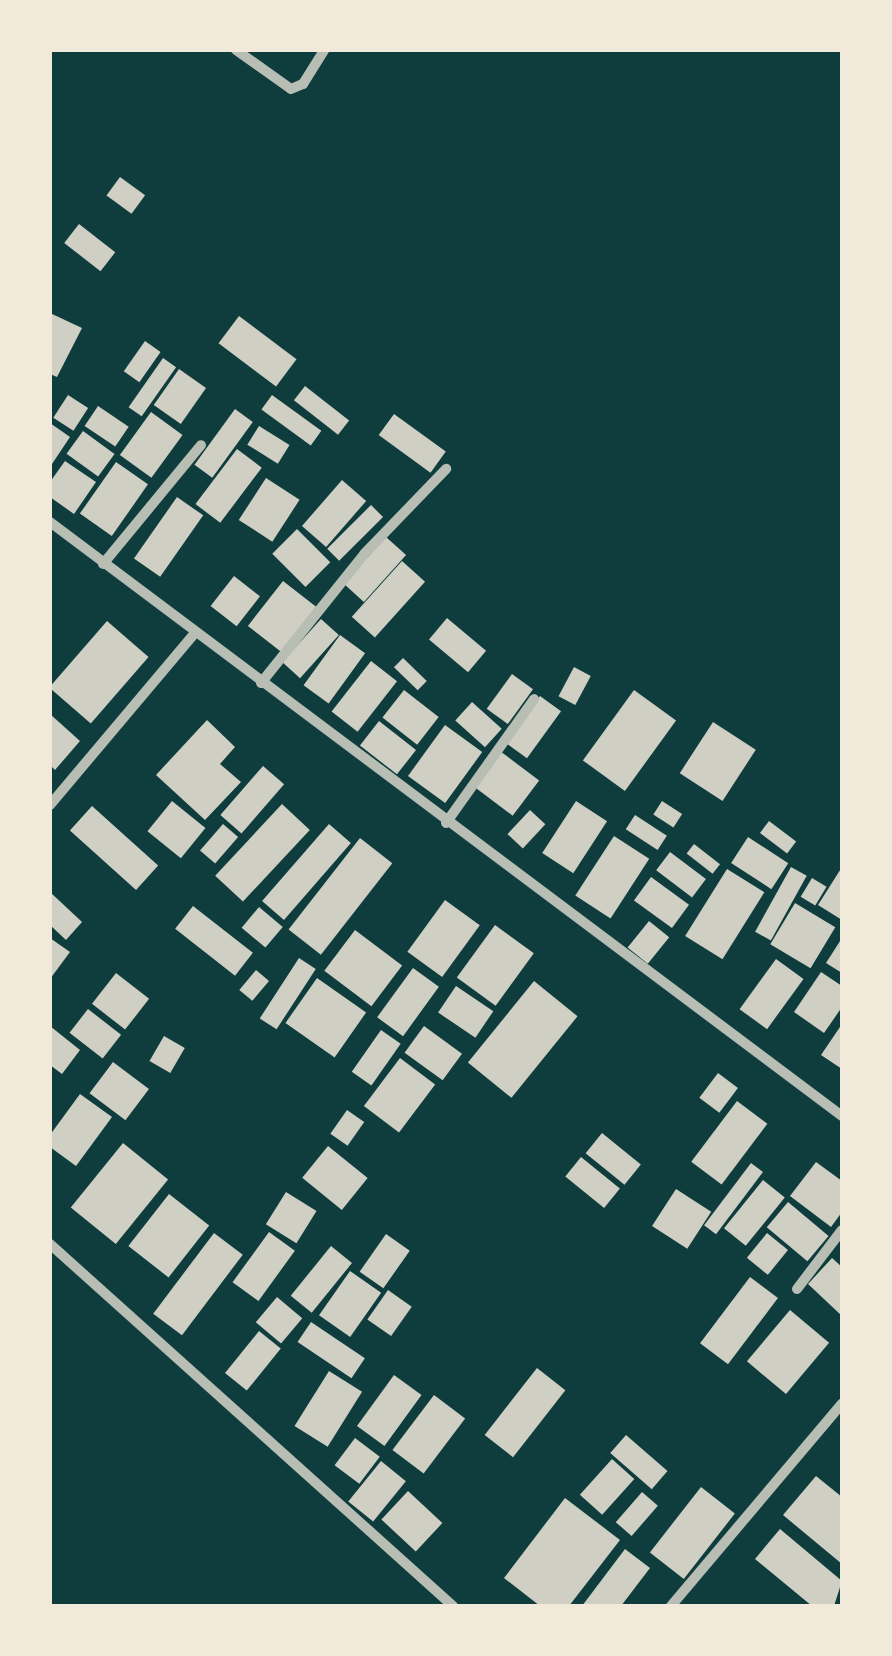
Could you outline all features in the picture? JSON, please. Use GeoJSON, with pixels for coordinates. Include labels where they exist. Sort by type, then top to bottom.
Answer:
{"type":"FeatureCollection","features":[{"type":"Feature","properties":{"kind":"street"},"geometry":{"type":"LineString","coordinates":[[236,50],[292,89],[304,84],[324,50]]}},
{"type":"Feature","properties":{"kind":"street"},"geometry":{"type":"LineString","coordinates":[[103,564],[201,445]]}},
{"type":"Feature","properties":{"kind":"street"},"geometry":{"type":"LineString","coordinates":[[261,683],[365,553],[446,469]]}},
{"type":"Feature","properties":{"kind":"street"},"geometry":{"type":"LineString","coordinates":[[50,522],[446,824],[842,1116]]}},
{"type":"Feature","properties":{"kind":"street"},"geometry":{"type":"LineString","coordinates":[[50,805],[194,634]]}},
{"type":"Feature","properties":{"kind":"street"},"geometry":{"type":"LineString","coordinates":[[446,824],[534,699]]}},
{"type":"Feature","properties":{"kind":"street"},"geometry":{"type":"LineString","coordinates":[[797,1289],[842,1230]]}},
{"type":"Feature","properties":{"kind":"street"},"geometry":{"type":"LineString","coordinates":[[50,1244],[453,1606]]}},
{"type":"Feature","properties":{"kind":"street"},"geometry":{"type":"LineString","coordinates":[[671,1606],[842,1404]]}},
{"type":"Feature","properties":{"kind":"building"},"geometry":{"type":"Polygon","coordinates":[[[120,177],[145,195],[132,214],[106,196],[120,177]]]}},
{"type":"Feature","properties":{"kind":"building"},"geometry":{"type":"Polygon","coordinates":[[[79,224],[115,252],[100,271],[64,243],[79,224]]]}},
{"type":"Feature","properties":{"kind":"building"},"geometry":{"type":"Polygon","coordinates":[[[50,313],[82,328],[57,377],[50,374],[50,313]]]}},
{"type":"Feature","properties":{"kind":"building"},"geometry":{"type":"Polygon","coordinates":[[[239,316],[297,359],[276,386],[219,343],[239,316]]]}},
{"type":"Feature","properties":{"kind":"building"},"geometry":{"type":"Polygon","coordinates":[[[145,341],[161,352],[139,382],[124,371],[145,341]]]}},
{"type":"Feature","properties":{"kind":"building"},"geometry":{"type":"Polygon","coordinates":[[[163,358],[176,367],[142,416],[129,407],[163,358]]]}},
{"type":"Feature","properties":{"kind":"building"},"geometry":{"type":"Polygon","coordinates":[[[179,369],[206,388],[181,424],[154,405],[179,369]]]}},
{"type":"Feature","properties":{"kind":"building"},"geometry":{"type":"Polygon","coordinates":[[[305,386],[349,420],[338,435],[294,400],[305,386]]]}},
{"type":"Feature","properties":{"kind":"building"},"geometry":{"type":"Polygon","coordinates":[[[68,395],[88,408],[73,431],[53,418],[68,395]]]}},
{"type":"Feature","properties":{"kind":"building"},"geometry":{"type":"Polygon","coordinates":[[[272,395],[321,431],[311,445],[261,410],[272,395]]]}},
{"type":"Feature","properties":{"kind":"building"},"geometry":{"type":"Polygon","coordinates":[[[98,406],[129,427],[115,447],[85,426],[98,406]]]}},
{"type":"Feature","properties":{"kind":"building"},"geometry":{"type":"Polygon","coordinates":[[[235,409],[253,422],[212,478],[194,465],[235,409]]]}},
{"type":"Feature","properties":{"kind":"building"},"geometry":{"type":"Polygon","coordinates":[[[151,412],[183,435],[151,478],[120,455],[151,412]]]}},
{"type":"Feature","properties":{"kind":"building"},"geometry":{"type":"Polygon","coordinates":[[[394,414],[446,452],[430,473],[379,435],[394,414]]]}},
{"type":"Feature","properties":{"kind":"building"},"geometry":{"type":"Polygon","coordinates":[[[50,423],[70,437],[50,467],[50,423]]]}},
{"type":"Feature","properties":{"kind":"building"},"geometry":{"type":"Polygon","coordinates":[[[259,426],[290,445],[278,464],[247,445],[259,426]]]}},
{"type":"Feature","properties":{"kind":"building"},"geometry":{"type":"Polygon","coordinates":[[[83,431],[115,454],[98,477],[67,454],[83,431]]]}},
{"type":"Feature","properties":{"kind":"building"},"geometry":{"type":"Polygon","coordinates":[[[237,449],[262,468],[220,523],[195,504],[237,449]]]}},
{"type":"Feature","properties":{"kind":"building"},"geometry":{"type":"Polygon","coordinates":[[[65,461],[96,482],[74,514],[50,497],[50,482],[65,461]]]}},
{"type":"Feature","properties":{"kind":"building"},"geometry":{"type":"Polygon","coordinates":[[[116,462],[148,484],[112,536],[80,514],[116,462]]]}},
{"type":"Feature","properties":{"kind":"building"},"geometry":{"type":"Polygon","coordinates":[[[266,478],[300,500],[272,542],[239,520],[266,478]]]}},
{"type":"Feature","properties":{"kind":"building"},"geometry":{"type":"Polygon","coordinates":[[[342,480],[366,501],[326,547],[302,526],[342,480]]]}},
{"type":"Feature","properties":{"kind":"building"},"geometry":{"type":"Polygon","coordinates":[[[177,497],[203,515],[160,577],[134,558],[177,497]]]}},
{"type":"Feature","properties":{"kind":"building"},"geometry":{"type":"Polygon","coordinates":[[[371,505],[383,517],[339,561],[327,549],[371,505]]]}},
{"type":"Feature","properties":{"kind":"building"},"geometry":{"type":"Polygon","coordinates":[[[297,529],[330,562],[305,587],[272,554],[297,529]]]}},
{"type":"Feature","properties":{"kind":"building"},"geometry":{"type":"Polygon","coordinates":[[[386,537],[406,555],[364,602],[344,584],[386,537]]]}},
{"type":"Feature","properties":{"kind":"building"},"geometry":{"type":"Polygon","coordinates":[[[402,561],[425,582],[375,637],[352,617],[402,561]]]}},
{"type":"Feature","properties":{"kind":"building"},"geometry":{"type":"Polygon","coordinates":[[[234,576],[260,596],[237,626],[211,606],[234,576]]]}},
{"type":"Feature","properties":{"kind":"building"},"geometry":{"type":"Polygon","coordinates":[[[283,581],[316,607],[281,652],[248,626],[283,581]]]}},
{"type":"Feature","properties":{"kind":"building"},"geometry":{"type":"Polygon","coordinates":[[[447,618],[486,651],[468,672],[429,639],[447,618]]]}},
{"type":"Feature","properties":{"kind":"building"},"geometry":{"type":"Polygon","coordinates":[[[321,619],[339,635],[300,678],[282,662],[321,619]]]}},
{"type":"Feature","properties":{"kind":"building"},"geometry":{"type":"Polygon","coordinates":[[[107,621],[149,657],[91,723],[50,687],[107,621]]]}},
{"type":"Feature","properties":{"kind":"building"},"geometry":{"type":"Polygon","coordinates":[[[340,635],[365,653],[329,703],[304,685],[340,635]]]}},
{"type":"Feature","properties":{"kind":"building"},"geometry":{"type":"Polygon","coordinates":[[[403,658],[427,681],[418,690],[394,667],[403,658]]]}},
{"type":"Feature","properties":{"kind":"building"},"geometry":{"type":"Polygon","coordinates":[[[371,661],[397,681],[358,732],[332,711],[371,661]]]}},
{"type":"Feature","properties":{"kind":"building"},"geometry":{"type":"Polygon","coordinates":[[[574,667],[591,676],[575,705],[559,696],[574,667]]]}},
{"type":"Feature","properties":{"kind":"building"},"geometry":{"type":"Polygon","coordinates":[[[512,674],[533,689],[508,724],[487,709],[512,674]]]}},
{"type":"Feature","properties":{"kind":"building"},"geometry":{"type":"Polygon","coordinates":[[[404,690],[439,717],[417,745],[382,718],[404,690]]]}},
{"type":"Feature","properties":{"kind":"building"},"geometry":{"type":"Polygon","coordinates":[[[634,690],[676,721],[625,791],[583,760],[634,690]]]}},
{"type":"Feature","properties":{"kind":"building"},"geometry":{"type":"Polygon","coordinates":[[[540,696],[561,711],[527,758],[506,743],[540,696]]]}},
{"type":"Feature","properties":{"kind":"building"},"geometry":{"type":"Polygon","coordinates":[[[472,702],[502,729],[485,747],[455,721],[472,702]]]}},
{"type":"Feature","properties":{"kind":"building"},"geometry":{"type":"Polygon","coordinates":[[[50,714],[80,741],[55,770],[50,765],[50,714]]]}},
{"type":"Feature","properties":{"kind":"building"},"geometry":{"type":"Polygon","coordinates":[[[207,720],[235,747],[220,764],[241,782],[205,820],[156,775],[207,720]]]}},
{"type":"Feature","properties":{"kind":"building"},"geometry":{"type":"Polygon","coordinates":[[[379,721],[416,750],[397,774],[360,745],[379,721]]]}},
{"type":"Feature","properties":{"kind":"building"},"geometry":{"type":"Polygon","coordinates":[[[713,722],[756,750],[723,801],[680,773],[713,722]]]}},
{"type":"Feature","properties":{"kind":"building"},"geometry":{"type":"Polygon","coordinates":[[[445,725],[482,752],[445,803],[408,776],[445,725]]]}},
{"type":"Feature","properties":{"kind":"building"},"geometry":{"type":"Polygon","coordinates":[[[500,751],[539,780],[513,816],[474,786],[500,751]]]}},
{"type":"Feature","properties":{"kind":"building"},"geometry":{"type":"Polygon","coordinates":[[[263,766],[284,784],[241,833],[220,815],[263,766]]]}},
{"type":"Feature","properties":{"kind":"building"},"geometry":{"type":"Polygon","coordinates":[[[172,801],[205,828],[181,858],[147,831],[172,801]]]}},
{"type":"Feature","properties":{"kind":"building"},"geometry":{"type":"Polygon","coordinates":[[[576,801],[607,821],[573,873],[542,853],[576,801]]]}},
{"type":"Feature","properties":{"kind":"building"},"geometry":{"type":"Polygon","coordinates":[[[662,801],[682,814],[673,827],[653,814],[662,801]]]}},
{"type":"Feature","properties":{"kind":"building"},"geometry":{"type":"Polygon","coordinates":[[[282,804],[310,830],[243,902],[215,876],[282,804]]]}},
{"type":"Feature","properties":{"kind":"building"},"geometry":{"type":"Polygon","coordinates":[[[92,806],[158,866],[136,890],[70,831],[92,806]]]}},
{"type":"Feature","properties":{"kind":"building"},"geometry":{"type":"Polygon","coordinates":[[[530,810],[545,824],[523,848],[507,834],[530,810]]]}},
{"type":"Feature","properties":{"kind":"building"},"geometry":{"type":"Polygon","coordinates":[[[635,815],[667,836],[658,850],[626,829],[635,815]]]}},
{"type":"Feature","properties":{"kind":"building"},"geometry":{"type":"Polygon","coordinates":[[[769,821],[796,841],[787,853],[760,833],[769,821]]]}},
{"type":"Feature","properties":{"kind":"building"},"geometry":{"type":"Polygon","coordinates":[[[223,824],[238,837],[215,864],[200,850],[223,824]]]}},
{"type":"Feature","properties":{"kind":"building"},"geometry":{"type":"Polygon","coordinates":[[[329,824],[351,843],[284,920],[262,901],[329,824]]]}},
{"type":"Feature","properties":{"kind":"building"},"geometry":{"type":"Polygon","coordinates":[[[614,836],[649,859],[611,918],[575,896],[614,836]]]}},
{"type":"Feature","properties":{"kind":"building"},"geometry":{"type":"Polygon","coordinates":[[[748,837],[788,863],[771,889],[731,863],[748,837]]]}},
{"type":"Feature","properties":{"kind":"building"},"geometry":{"type":"Polygon","coordinates":[[[360,838],[392,863],[321,955],[289,929],[360,838]]]}},
{"type":"Feature","properties":{"kind":"building"},"geometry":{"type":"Polygon","coordinates":[[[694,844],[720,864],[713,874],[687,853],[694,844]]]}},
{"type":"Feature","properties":{"kind":"building"},"geometry":{"type":"Polygon","coordinates":[[[670,852],[706,879],[692,897],[656,870],[670,852]]]}},
{"type":"Feature","properties":{"kind":"building"},"geometry":{"type":"Polygon","coordinates":[[[791,867],[807,876],[771,940],[755,932],[791,867]]]}},
{"type":"Feature","properties":{"kind":"building"},"geometry":{"type":"Polygon","coordinates":[[[842,867],[842,920],[818,905],[842,867]]]}},
{"type":"Feature","properties":{"kind":"building"},"geometry":{"type":"Polygon","coordinates":[[[727,869],[764,892],[722,959],[685,936],[727,869]]]}},
{"type":"Feature","properties":{"kind":"building"},"geometry":{"type":"Polygon","coordinates":[[[651,877],[689,905],[672,928],[634,900],[651,877]]]}},
{"type":"Feature","properties":{"kind":"building"},"geometry":{"type":"Polygon","coordinates":[[[812,878],[827,887],[815,906],[801,897],[812,878]]]}},
{"type":"Feature","properties":{"kind":"building"},"geometry":{"type":"Polygon","coordinates":[[[50,892],[82,922],[66,940],[50,925],[50,892]]]}},
{"type":"Feature","properties":{"kind":"building"},"geometry":{"type":"Polygon","coordinates":[[[445,900],[480,925],[442,977],[407,952],[445,900]]]}},
{"type":"Feature","properties":{"kind":"building"},"geometry":{"type":"Polygon","coordinates":[[[795,903],[835,927],[811,968],[770,944],[795,903]]]}},
{"type":"Feature","properties":{"kind":"building"},"geometry":{"type":"Polygon","coordinates":[[[193,906],[253,953],[235,976],[175,929],[193,906]]]}},
{"type":"Feature","properties":{"kind":"building"},"geometry":{"type":"Polygon","coordinates":[[[259,907],[283,927],[265,948],[242,928],[259,907]]]}},
{"type":"Feature","properties":{"kind":"building"},"geometry":{"type":"Polygon","coordinates":[[[649,921],[669,937],[648,964],[628,947],[649,921]]]}},
{"type":"Feature","properties":{"kind":"building"},"geometry":{"type":"Polygon","coordinates":[[[495,925],[534,953],[496,1006],[457,978],[495,925]]]}},
{"type":"Feature","properties":{"kind":"building"},"geometry":{"type":"Polygon","coordinates":[[[355,930],[402,966],[371,1006],[324,971],[355,930]]]}},
{"type":"Feature","properties":{"kind":"building"},"geometry":{"type":"Polygon","coordinates":[[[50,938],[70,952],[50,979],[50,938]]]}},
{"type":"Feature","properties":{"kind":"building"},"geometry":{"type":"Polygon","coordinates":[[[842,938],[842,973],[826,963],[842,938]]]}},
{"type":"Feature","properties":{"kind":"building"},"geometry":{"type":"Polygon","coordinates":[[[299,958],[316,969],[277,1029],[260,1018],[299,958]]]}},
{"type":"Feature","properties":{"kind":"building"},"geometry":{"type":"Polygon","coordinates":[[[776,959],[804,979],[767,1029],[740,1009],[776,959]]]}},
{"type":"Feature","properties":{"kind":"building"},"geometry":{"type":"Polygon","coordinates":[[[413,968],[439,987],[403,1036],[377,1017],[413,968]]]}},
{"type":"Feature","properties":{"kind":"building"},"geometry":{"type":"Polygon","coordinates":[[[256,970],[269,981],[252,1001],[239,990],[256,970]]]}},
{"type":"Feature","properties":{"kind":"building"},"geometry":{"type":"Polygon","coordinates":[[[821,972],[842,986],[842,1007],[824,1033],[794,1012],[821,972]]]}},
{"type":"Feature","properties":{"kind":"building"},"geometry":{"type":"Polygon","coordinates":[[[116,973],[149,999],[125,1030],[92,1004],[116,973]]]}},
{"type":"Feature","properties":{"kind":"building"},"geometry":{"type":"Polygon","coordinates":[[[317,978],[366,1012],[335,1057],[285,1023],[317,978]]]}},
{"type":"Feature","properties":{"kind":"building"},"geometry":{"type":"Polygon","coordinates":[[[534,981],[578,1016],[511,1098],[468,1063],[534,981]]]}},
{"type":"Feature","properties":{"kind":"building"},"geometry":{"type":"Polygon","coordinates":[[[456,986],[493,1011],[475,1038],[438,1013],[456,986]]]}},
{"type":"Feature","properties":{"kind":"building"},"geometry":{"type":"Polygon","coordinates":[[[88,1009],[121,1035],[103,1058],[70,1033],[88,1009]]]}},
{"type":"Feature","properties":{"kind":"building"},"geometry":{"type":"Polygon","coordinates":[[[842,1024],[842,1069],[821,1055],[842,1024]]]}},
{"type":"Feature","properties":{"kind":"building"},"geometry":{"type":"Polygon","coordinates":[[[50,1026],[80,1050],[62,1074],[50,1065],[50,1026]]]}},
{"type":"Feature","properties":{"kind":"building"},"geometry":{"type":"Polygon","coordinates":[[[424,1026],[462,1054],[443,1080],[405,1053],[424,1026]]]}},
{"type":"Feature","properties":{"kind":"building"},"geometry":{"type":"Polygon","coordinates":[[[381,1030],[401,1044],[371,1086],[352,1072],[381,1030]]]}},
{"type":"Feature","properties":{"kind":"building"},"geometry":{"type":"Polygon","coordinates":[[[164,1036],[185,1048],[170,1073],[150,1061],[164,1036]]]}},
{"type":"Feature","properties":{"kind":"building"},"geometry":{"type":"Polygon","coordinates":[[[400,1058],[435,1084],[399,1132],[364,1106],[400,1058]]]}},
{"type":"Feature","properties":{"kind":"building"},"geometry":{"type":"Polygon","coordinates":[[[113,1062],[149,1089],[125,1120],[90,1093],[113,1062]]]}},
{"type":"Feature","properties":{"kind":"building"},"geometry":{"type":"Polygon","coordinates":[[[718,1073],[738,1088],[719,1113],[699,1098],[718,1073]]]}},
{"type":"Feature","properties":{"kind":"building"},"geometry":{"type":"Polygon","coordinates":[[[80,1094],[112,1117],[76,1166],[50,1147],[50,1135],[80,1094]]]}},
{"type":"Feature","properties":{"kind":"building"},"geometry":{"type":"Polygon","coordinates":[[[737,1101],[767,1124],[722,1185],[691,1162],[737,1101]]]}},
{"type":"Feature","properties":{"kind":"building"},"geometry":{"type":"Polygon","coordinates":[[[347,1110],[364,1122],[348,1146],[330,1134],[347,1110]]]}},
{"type":"Feature","properties":{"kind":"building"},"geometry":{"type":"Polygon","coordinates":[[[602,1133],[641,1164],[624,1185],[586,1153],[602,1133]]]}},
{"type":"Feature","properties":{"kind":"building"},"geometry":{"type":"Polygon","coordinates":[[[123,1143],[168,1180],[116,1244],[71,1208],[123,1143]]]}},
{"type":"Feature","properties":{"kind":"building"},"geometry":{"type":"Polygon","coordinates":[[[328,1146],[368,1178],[342,1210],[302,1178],[328,1146]]]}},
{"type":"Feature","properties":{"kind":"building"},"geometry":{"type":"Polygon","coordinates":[[[581,1157],[620,1188],[604,1208],[565,1176],[581,1157]]]}},
{"type":"Feature","properties":{"kind":"building"},"geometry":{"type":"Polygon","coordinates":[[[816,1162],[842,1181],[842,1212],[831,1227],[790,1196],[816,1162]]]}},
{"type":"Feature","properties":{"kind":"building"},"geometry":{"type":"Polygon","coordinates":[[[751,1163],[763,1172],[716,1234],[704,1225],[751,1163]]]}},
{"type":"Feature","properties":{"kind":"building"},"geometry":{"type":"Polygon","coordinates":[[[763,1180],[785,1198],[746,1246],[724,1228],[763,1180]]]}},
{"type":"Feature","properties":{"kind":"building"},"geometry":{"type":"Polygon","coordinates":[[[676,1189],[711,1212],[687,1249],[652,1226],[676,1189]]]}},
{"type":"Feature","properties":{"kind":"building"},"geometry":{"type":"Polygon","coordinates":[[[286,1192],[317,1211],[296,1243],[266,1224],[286,1192]]]}},
{"type":"Feature","properties":{"kind":"building"},"geometry":{"type":"Polygon","coordinates":[[[169,1194],[209,1225],[169,1277],[128,1246],[169,1194]]]}},
{"type":"Feature","properties":{"kind":"building"},"geometry":{"type":"Polygon","coordinates":[[[788,1202],[829,1236],[807,1261],[767,1227],[788,1202]]]}},
{"type":"Feature","properties":{"kind":"building"},"geometry":{"type":"Polygon","coordinates":[[[269,1232],[295,1251],[258,1301],[233,1282],[269,1232]]]}},
{"type":"Feature","properties":{"kind":"building"},"geometry":{"type":"Polygon","coordinates":[[[214,1233],[243,1255],[182,1335],[153,1314],[214,1233]]]}},
{"type":"Feature","properties":{"kind":"building"},"geometry":{"type":"Polygon","coordinates":[[[767,1233],[788,1250],[768,1275],[747,1258],[767,1233]]]}},
{"type":"Feature","properties":{"kind":"building"},"geometry":{"type":"Polygon","coordinates":[[[386,1234],[410,1251],[383,1288],[360,1272],[386,1234]]]}},
{"type":"Feature","properties":{"kind":"building"},"geometry":{"type":"Polygon","coordinates":[[[331,1246],[352,1263],[312,1313],[291,1296],[331,1246]]]}},
{"type":"Feature","properties":{"kind":"building"},"geometry":{"type":"Polygon","coordinates":[[[832,1258],[842,1267],[842,1316],[808,1284],[832,1258]]]}},
{"type":"Feature","properties":{"kind":"building"},"geometry":{"type":"Polygon","coordinates":[[[350,1271],[381,1293],[350,1337],[319,1315],[350,1271]]]}},
{"type":"Feature","properties":{"kind":"building"},"geometry":{"type":"Polygon","coordinates":[[[750,1277],[778,1298],[728,1364],[700,1343],[750,1277]]]}},
{"type":"Feature","properties":{"kind":"building"},"geometry":{"type":"Polygon","coordinates":[[[388,1290],[412,1307],[391,1336],[367,1319],[388,1290]]]}},
{"type":"Feature","properties":{"kind":"building"},"geometry":{"type":"Polygon","coordinates":[[[277,1297],[302,1318],[281,1343],[256,1322],[277,1297]]]}},
{"type":"Feature","properties":{"kind":"building"},"geometry":{"type":"Polygon","coordinates":[[[790,1310],[829,1343],[786,1394],[747,1361],[790,1310]]]}},
{"type":"Feature","properties":{"kind":"building"},"geometry":{"type":"Polygon","coordinates":[[[311,1322],[365,1358],[351,1378],[298,1342],[311,1322]]]}},
{"type":"Feature","properties":{"kind":"building"},"geometry":{"type":"Polygon","coordinates":[[[259,1331],[281,1349],[247,1391],[225,1373],[259,1331]]]}},
{"type":"Feature","properties":{"kind":"building"},"geometry":{"type":"Polygon","coordinates":[[[537,1368],[565,1390],[513,1457],[485,1435],[537,1368]]]}},
{"type":"Feature","properties":{"kind":"building"},"geometry":{"type":"Polygon","coordinates":[[[329,1371],[362,1392],[328,1447],[295,1426],[329,1371]]]}},
{"type":"Feature","properties":{"kind":"building"},"geometry":{"type":"Polygon","coordinates":[[[394,1375],[422,1395],[384,1446],[357,1426],[394,1375]]]}},
{"type":"Feature","properties":{"kind":"building"},"geometry":{"type":"Polygon","coordinates":[[[434,1395],[465,1418],[424,1474],[392,1450],[434,1395]]]}},
{"type":"Feature","properties":{"kind":"building"},"geometry":{"type":"Polygon","coordinates":[[[626,1435],[668,1471],[652,1489],[610,1453],[626,1435]]]}},
{"type":"Feature","properties":{"kind":"building"},"geometry":{"type":"Polygon","coordinates":[[[355,1438],[380,1457],[359,1484],[335,1465],[355,1438]]]}},
{"type":"Feature","properties":{"kind":"building"},"geometry":{"type":"Polygon","coordinates":[[[612,1459],[634,1479],[602,1515],[580,1495],[612,1459]]]}},
{"type":"Feature","properties":{"kind":"building"},"geometry":{"type":"Polygon","coordinates":[[[381,1461],[406,1481],[373,1522],[348,1501],[381,1461]]]}},
{"type":"Feature","properties":{"kind":"building"},"geometry":{"type":"Polygon","coordinates":[[[816,1476],[842,1497],[842,1564],[783,1515],[816,1476]]]}},
{"type":"Feature","properties":{"kind":"building"},"geometry":{"type":"Polygon","coordinates":[[[701,1487],[735,1513],[684,1579],[650,1552],[701,1487]]]}},
{"type":"Feature","properties":{"kind":"building"},"geometry":{"type":"Polygon","coordinates":[[[408,1491],[442,1523],[416,1552],[381,1520],[408,1491]]]}},
{"type":"Feature","properties":{"kind":"building"},"geometry":{"type":"Polygon","coordinates":[[[642,1492],[658,1506],[632,1536],[616,1522],[642,1492]]]}},
{"type":"Feature","properties":{"kind":"building"},"geometry":{"type":"Polygon","coordinates":[[[565,1498],[620,1540],[569,1606],[540,1606],[504,1578],[565,1498]]]}},
{"type":"Feature","properties":{"kind":"building"},"geometry":{"type":"Polygon","coordinates":[[[780,1529],[842,1581],[834,1606],[812,1606],[755,1559],[780,1529]]]}},
{"type":"Feature","properties":{"kind":"building"},"geometry":{"type":"Polygon","coordinates":[[[625,1549],[650,1568],[621,1606],[582,1606],[625,1549]]]}}]}
